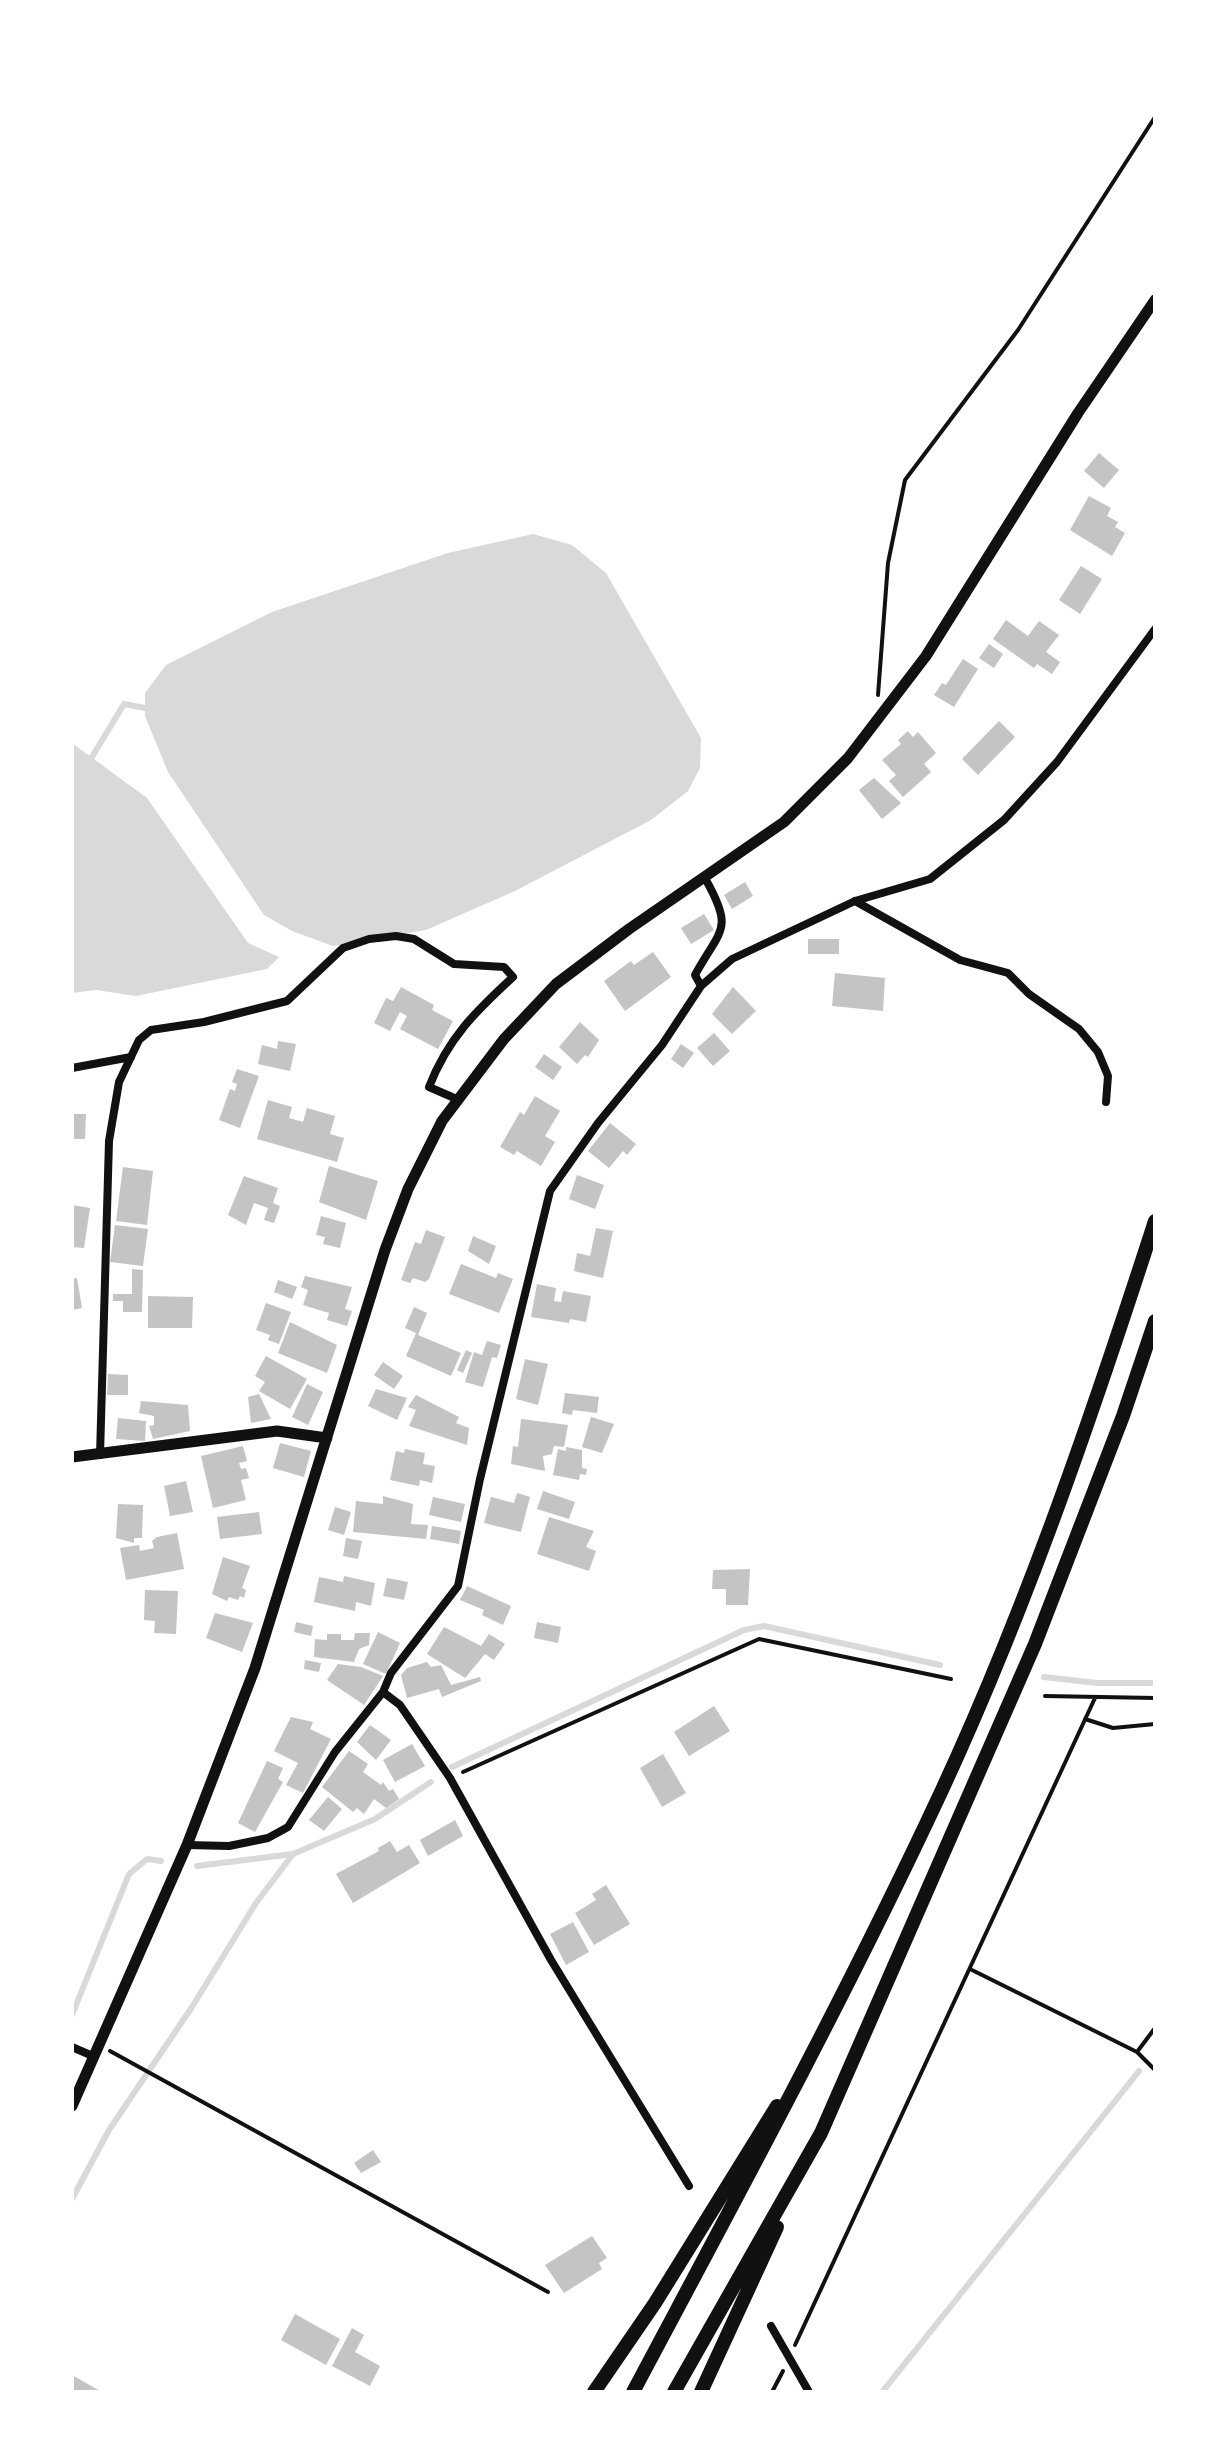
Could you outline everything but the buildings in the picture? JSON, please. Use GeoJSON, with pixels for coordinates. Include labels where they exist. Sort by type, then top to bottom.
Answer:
{"type":"FeatureCollection","features":[{"type":"Feature","properties":{"kind":"highway"},"geometry":{"type":"LineString","coordinates":[[633,2392],[804,2070],[928,1822],[1011,1626],[1098,1395],[1155,1221]]}},
{"type":"Feature","properties":{"kind":"highway"},"geometry":{"type":"LineString","coordinates":[[701,2392],[821,2133],[1035,1644],[1123,1416],[1155,1321]]}},
{"type":"Feature","properties":{"kind":"highway"},"geometry":{"type":"LineString","coordinates":[[594,2392],[718,2204],[764,2122],[804,2070]]}},
{"type":"Feature","properties":{"kind":"highway"},"geometry":{"type":"LineString","coordinates":[[674,2392],[821,2133]]}},
{"type":"Feature","properties":{"kind":"street"},"geometry":{"type":"LineString","coordinates":[[72,2106],[187,1845],[255,1668],[385,1250],[408,1189],[442,1121],[504,1039],[556,984],[629,929],[706,880],[784,822],[848,758],[926,656],[1078,413],[1155,300]]}},
{"type":"Feature","properties":{"kind":"street"},"geometry":{"type":"LineString","coordinates":[[187,1845],[229,1846],[268,1838],[288,1827],[335,1752],[383,1692],[391,1673],[458,1586],[497,1405],[550,1191],[598,1123],[662,1045],[701,986],[732,959],[855,901],[930,879],[1004,820],[1057,762],[1155,629]]}},
{"type":"Feature","properties":{"kind":"street"},"geometry":{"type":"LineString","coordinates":[[701,986],[695,975],[723,925],[724,912],[706,880]]}},
{"type":"Feature","properties":{"kind":"street"},"geometry":{"type":"LineString","coordinates":[[855,901],[960,960],[1008,973],[1029,994],[1079,1029],[1098,1052],[1108,1076],[1106,1102]]}},
{"type":"Feature","properties":{"kind":"street"},"geometry":{"type":"LineString","coordinates":[[100,1455],[109,1141],[119,1082],[139,1040],[151,1030],[204,1022],[287,1001],[343,948],[396,936],[414,939],[454,964],[504,967],[513,977],[454,1036],[438,1065],[429,1087],[459,1100]]}},
{"type":"Feature","properties":{"kind":"street"},"geometry":{"type":"LineString","coordinates":[[72,1068],[131,1057]]}},
{"type":"Feature","properties":{"kind":"street"},"geometry":{"type":"LineString","coordinates":[[72,1457],[277,1431],[327,1438]]}},
{"type":"Feature","properties":{"kind":"street"},"geometry":{"type":"LineString","coordinates":[[383,1692],[400,1705],[450,1778],[551,1960],[689,2186]]}},
{"type":"Feature","properties":{"kind":"street"},"geometry":{"type":"LineString","coordinates":[[73,2047],[98,2051]]}},
{"type":"Feature","properties":{"kind":"street"},"geometry":{"type":"LineString","coordinates":[[771,2326],[809,2392]]}},
{"type":"Feature","properties":{"kind":"path"},"geometry":{"type":"LineString","coordinates":[[878,717],[888,563],[905,480],[1018,330],[1155,117]]}},
{"type":"Feature","properties":{"kind":"path"},"geometry":{"type":"LineString","coordinates":[[450,1778],[759,1639],[951,1679]]}},
{"type":"Feature","properties":{"kind":"path"},"geometry":{"type":"LineString","coordinates":[[1045,1696],[1155,1698]]}},
{"type":"Feature","properties":{"kind":"path"},"geometry":{"type":"LineString","coordinates":[[772,2392],[972,1969],[1095,1698]]}},
{"type":"Feature","properties":{"kind":"path"},"geometry":{"type":"LineString","coordinates":[[1085,1719],[1113,1728],[1155,1724]]}},
{"type":"Feature","properties":{"kind":"path"},"geometry":{"type":"LineString","coordinates":[[972,1969],[1137,2052],[1155,2070]]}},
{"type":"Feature","properties":{"kind":"path"},"geometry":{"type":"LineString","coordinates":[[1137,2052],[1155,2028]]}},
{"type":"Feature","properties":{"kind":"path"},"geometry":{"type":"LineString","coordinates":[[98,2051],[140,2068],[548,2292]]}},
{"type":"Feature","properties":{"kind":"shaded area"},"geometry":{"type":"Polygon","coordinates":[[[533,534],[572,545],[606,573],[701,738],[700,768],[688,791],[651,820],[515,891],[426,930],[333,946],[292,931],[264,915],[168,772],[145,716],[145,693],[166,665],[272,612],[448,553],[533,534]]]}},
{"type":"Feature","properties":{"kind":"shaded area"},"geometry":{"type":"Polygon","coordinates":[[[72,743],[147,798],[248,943],[279,957],[267,969],[136,996],[96,990],[72,993],[72,743]]]}},
{"type":"Feature","properties":{"kind":"waterway"},"geometry":{"type":"LineString","coordinates":[[92,757],[124,704],[145,708]]}},
{"type":"Feature","properties":{"kind":"waterway"},"geometry":{"type":"LineString","coordinates":[[452,1767],[744,1630],[764,1626],[940,1665]]}},
{"type":"Feature","properties":{"kind":"waterway"},"geometry":{"type":"LineString","coordinates":[[1044,1677],[1097,1683],[1155,1683]]}},
{"type":"Feature","properties":{"kind":"waterway"},"geometry":{"type":"LineString","coordinates":[[197,1866],[293,1854],[375,1819],[431,1782]]}},
{"type":"Feature","properties":{"kind":"waterway"},"geometry":{"type":"LineString","coordinates":[[72,2199],[109,2130],[192,2007],[256,1903],[293,1854]]}},
{"type":"Feature","properties":{"kind":"waterway"},"geometry":{"type":"LineString","coordinates":[[72,2015],[129,1874],[147,1859],[161,1861]]}},
{"type":"Feature","properties":{"kind":"waterway"},"geometry":{"type":"LineString","coordinates":[[882,2392],[1139,2071]]}}]}
